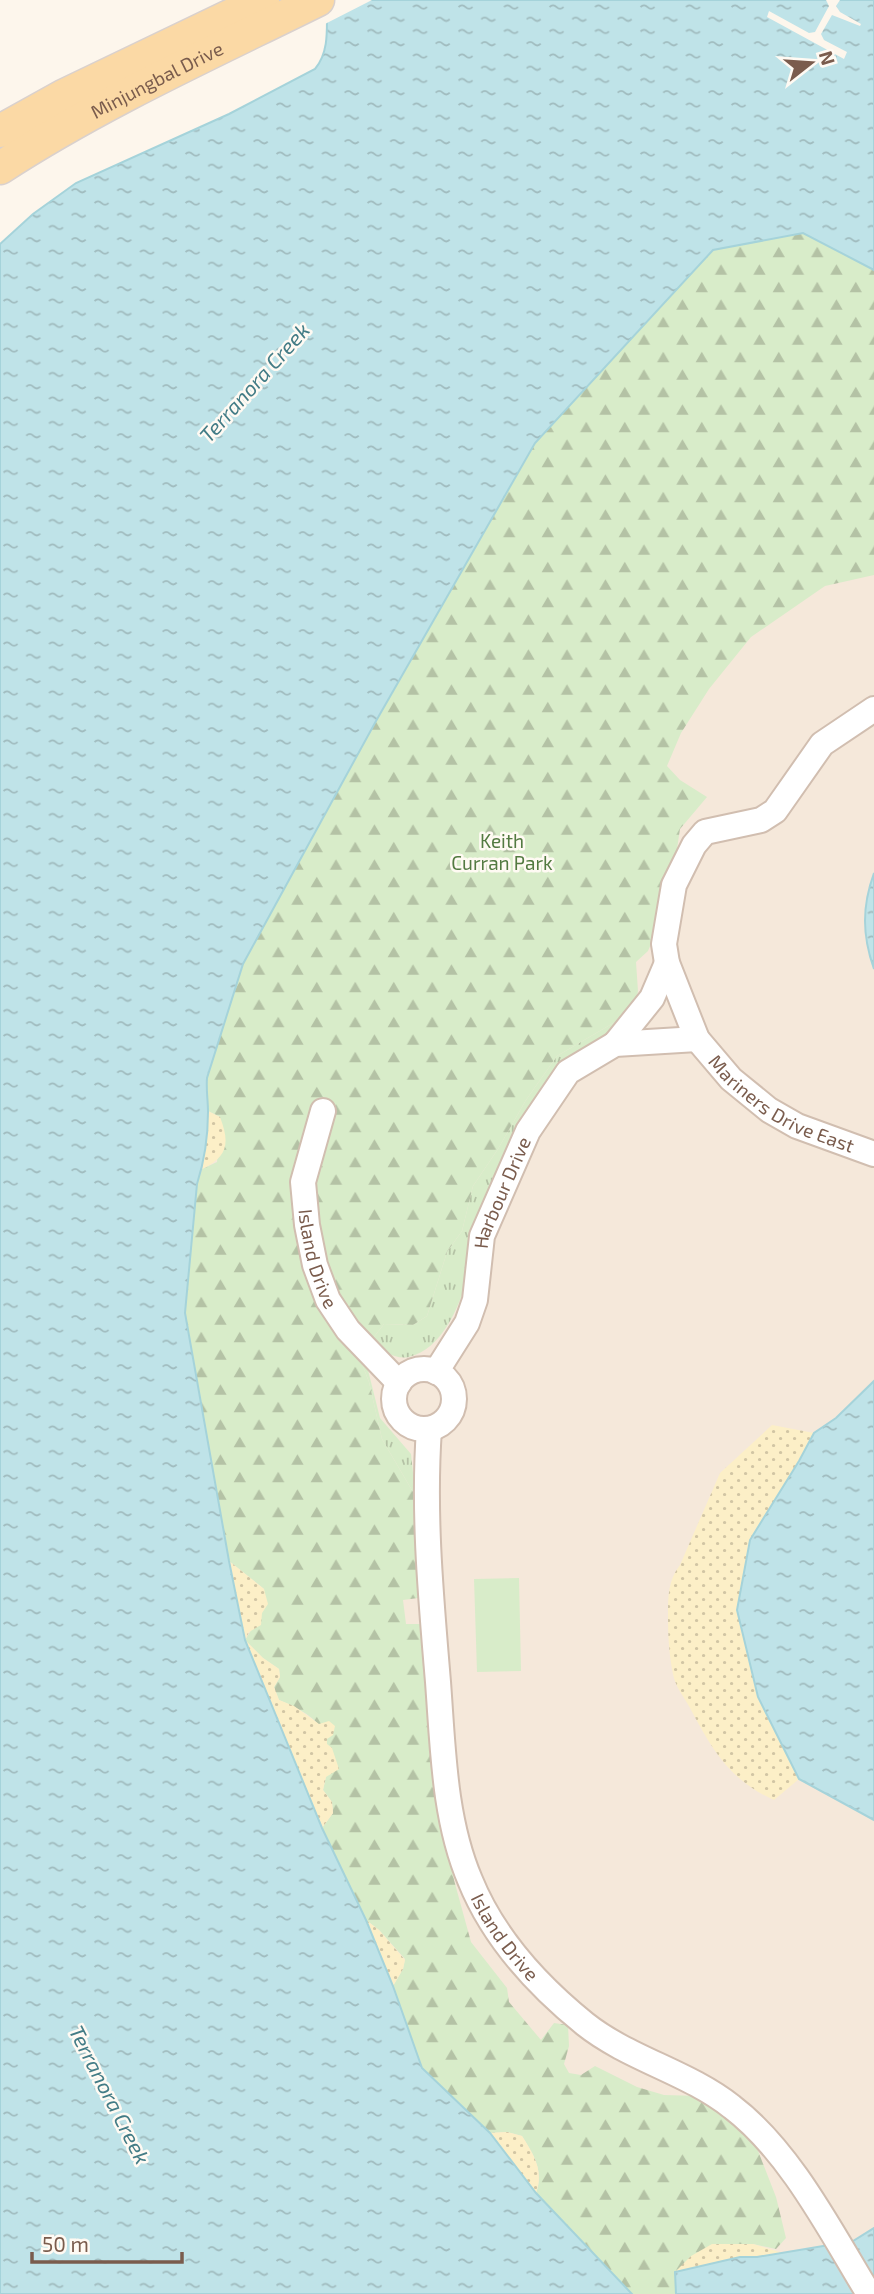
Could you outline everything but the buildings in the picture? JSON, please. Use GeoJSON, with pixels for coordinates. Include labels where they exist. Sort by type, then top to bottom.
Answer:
{"type":"FeatureCollection","features":[{"type":"Feature","properties":{"kind":"main road","name":"Minjungbal Drive"},"geometry":{"type":"LineString","coordinates":[[0,131],[63,96],[261,8],[318,0]]}},
{"type":"Feature","properties":{"kind":"main road","name":"Minjungbal Drive"},"geometry":{"type":"LineString","coordinates":[[0,168],[119,99],[261,8]]}},
{"type":"Feature","properties":{"kind":"street"},"geometry":{"type":"LineString","coordinates":[[667,963],[664,944],[674,885],[694,845],[705,832],[761,820],[775,811],[822,744],[874,709]]}},
{"type":"Feature","properties":{"kind":"street","name":"Mariners Drive East"},"geometry":{"type":"LineString","coordinates":[[667,963],[697,1039],[731,1079],[769,1110],[806,1130],[874,1154]]}},
{"type":"Feature","properties":{"kind":"street","name":"Harbour Drive"},"geometry":{"type":"LineString","coordinates":[[436,1372],[467,1323],[475,1300],[482,1236],[528,1131],[568,1072],[615,1044],[652,998],[667,963]]}},
{"type":"Feature","properties":{"kind":"street","name":"Harbour Drive"},"geometry":{"type":"LineString","coordinates":[[615,1044],[697,1039]]}},
{"type":"Feature","properties":{"kind":"street","name":"Island Drive"},"geometry":{"type":"LineString","coordinates":[[323,1111],[303,1182],[307,1225],[315,1265],[328,1300],[348,1330],[399,1383]]}},
{"type":"Feature","properties":{"kind":"street"},"geometry":{"type":"LineString","coordinates":[[419,1370],[436,1372],[452,1390],[453,1407],[444,1421],[429,1429],[410,1426],[402,1420],[394,1402],[399,1383],[404,1377],[419,1370]]}},
{"type":"Feature","properties":{"kind":"street","name":"Island Drive"},"geometry":{"type":"LineString","coordinates":[[429,1429],[425,1484],[428,1559],[443,1746],[453,1822],[470,1881],[498,1931],[532,1975],[562,2005],[588,2026],[733,2107],[782,2156],[869,2294]]}},
{"type":"Feature","properties":{"kind":"shaded area"},"geometry":{"type":"Polygon","coordinates":[[[874,270],[874,873],[868,891],[870,956],[874,969],[874,1381],[836,1418],[814,1433],[799,1779],[874,1820],[874,2228],[853,2241],[676,2272],[676,2294],[632,2294],[536,2193],[490,2133],[422,2068],[366,1920],[322,1828],[245,1640],[185,1313],[207,1078],[874,270]]]}},
{"type":"Feature","properties":{"kind":"green space","name":"Keith Curran Park"},"geometry":{"type":"Polygon","coordinates":[[[803,233],[874,270],[874,575],[825,586],[751,637],[709,689],[681,733],[667,766],[680,780],[707,797],[680,829],[669,902],[648,951],[636,962],[638,991],[633,1017],[627,1015],[557,1056],[526,1100],[473,1186],[462,1231],[447,1252],[427,1316],[413,1325],[384,1324],[370,1342],[333,1322],[341,1341],[359,1356],[369,1382],[382,1439],[413,1492],[418,1598],[403,1600],[406,1624],[420,1624],[441,1807],[454,1880],[471,1942],[507,1988],[509,2002],[541,2040],[554,2023],[568,2025],[569,2046],[564,2064],[569,2073],[581,2075],[595,2066],[637,2087],[664,2095],[700,2096],[717,2103],[755,2143],[776,2197],[786,2238],[776,2249],[753,2244],[676,2271],[676,2294],[632,2294],[536,2193],[538,2170],[522,2136],[507,2132],[490,2133],[422,2068],[393,1986],[403,1969],[405,1959],[379,1930],[366,1920],[322,1828],[333,1813],[332,1802],[323,1790],[332,1748],[327,1745],[322,1729],[310,1716],[279,1700],[274,1687],[280,1677],[279,1669],[245,1640],[262,1613],[264,1589],[229,1561],[185,1313],[197,1184],[202,1169],[217,1162],[220,1117],[208,1111],[205,1095],[207,1078],[243,964],[376,721],[535,443],[713,250],[803,233]]]}},
{"type":"Feature","properties":{"kind":"green space"},"geometry":{"type":"Polygon","coordinates":[[[627,1015],[624,1026],[560,1066],[545,1082],[525,1113],[488,1193],[476,1228],[464,1290],[454,1314],[440,1336],[421,1352],[404,1358],[388,1354],[370,1342],[384,1324],[413,1325],[427,1316],[447,1252],[462,1231],[473,1186],[526,1100],[557,1056],[627,1015]]]}},
{"type":"Feature","properties":{"kind":"green space"},"geometry":{"type":"Polygon","coordinates":[[[359,1356],[368,1370],[380,1418],[411,1454],[413,1492],[382,1439],[369,1382],[359,1356]]]}},
{"type":"Feature","properties":{"kind":"green space"},"geometry":{"type":"Polygon","coordinates":[[[519,1578],[521,1671],[477,1672],[474,1579],[519,1578]]]}},
{"type":"Feature","properties":{"kind":"sand"},"geometry":{"type":"Polygon","coordinates":[[[208,1111],[220,1117],[226,1142],[222,1154],[202,1169],[208,1111]]]}},
{"type":"Feature","properties":{"kind":"sand"},"geometry":{"type":"Polygon","coordinates":[[[772,1425],[814,1433],[799,1461],[758,1697],[799,1779],[774,1800],[758,1792],[733,1773],[706,1737],[674,1678],[668,1616],[673,1577],[720,1473],[772,1425]]]}},
{"type":"Feature","properties":{"kind":"sand"},"geometry":{"type":"Polygon","coordinates":[[[229,1561],[264,1589],[268,1604],[262,1613],[261,1625],[249,1632],[245,1640],[229,1561]]]}},
{"type":"Feature","properties":{"kind":"sand"},"geometry":{"type":"Polygon","coordinates":[[[245,1640],[279,1669],[280,1677],[274,1687],[279,1700],[294,1706],[319,1724],[329,1721],[335,1726],[327,1744],[332,1748],[339,1769],[326,1777],[323,1790],[332,1802],[333,1813],[322,1828],[245,1640]]]}},
{"type":"Feature","properties":{"kind":"sand"},"geometry":{"type":"Polygon","coordinates":[[[366,1920],[379,1930],[405,1960],[393,1986],[366,1920]]]}},
{"type":"Feature","properties":{"kind":"sand"},"geometry":{"type":"Polygon","coordinates":[[[507,2132],[522,2136],[534,2157],[539,2177],[536,2193],[490,2133],[507,2132]]]}},
{"type":"Feature","properties":{"kind":"sand"},"geometry":{"type":"Polygon","coordinates":[[[712,2244],[753,2244],[783,2253],[740,2257],[675,2272],[691,2256],[712,2244]]]}},
{"type":"Feature","properties":{"kind":"water","name":"Terranora Creek"},"geometry":{"type":"Polygon","coordinates":[[[327,0],[874,0],[874,270],[803,233],[713,250],[535,443],[376,721],[243,964],[207,1078],[207,1130],[204,1158],[197,1184],[185,1313],[245,1640],[322,1828],[366,1920],[422,2068],[490,2133],[536,2193],[632,2294],[0,2294],[0,244],[33,214],[76,183],[229,114],[315,69],[326,45],[327,0]]]}},
{"type":"Feature","properties":{"kind":"water"},"geometry":{"type":"Polygon","coordinates":[[[874,873],[874,969],[867,944],[865,921],[867,897],[874,873]]]}},
{"type":"Feature","properties":{"kind":"water"},"geometry":{"type":"Polygon","coordinates":[[[874,1381],[874,1820],[799,1779],[758,1697],[737,1610],[750,1540],[814,1433],[836,1418],[874,1381]]]}},
{"type":"Feature","properties":{"kind":"water"},"geometry":{"type":"Polygon","coordinates":[[[874,2228],[874,2294],[676,2294],[675,2272],[740,2257],[757,2257],[853,2241],[874,2228]]]}},
{"type":"Feature","properties":{"kind":"pier"},"geometry":{"type":"Polygon","coordinates":[[[324,0],[372,0],[323,25],[324,0]]]}},
{"type":"Feature","properties":{"kind":"pier"},"geometry":{"type":"Polygon","coordinates":[[[826,0],[840,0],[836,6],[840,12],[861,24],[860,26],[832,15],[821,34],[824,40],[847,52],[844,59],[767,17],[769,11],[809,33],[815,32],[829,6],[826,0]]]}}]}
